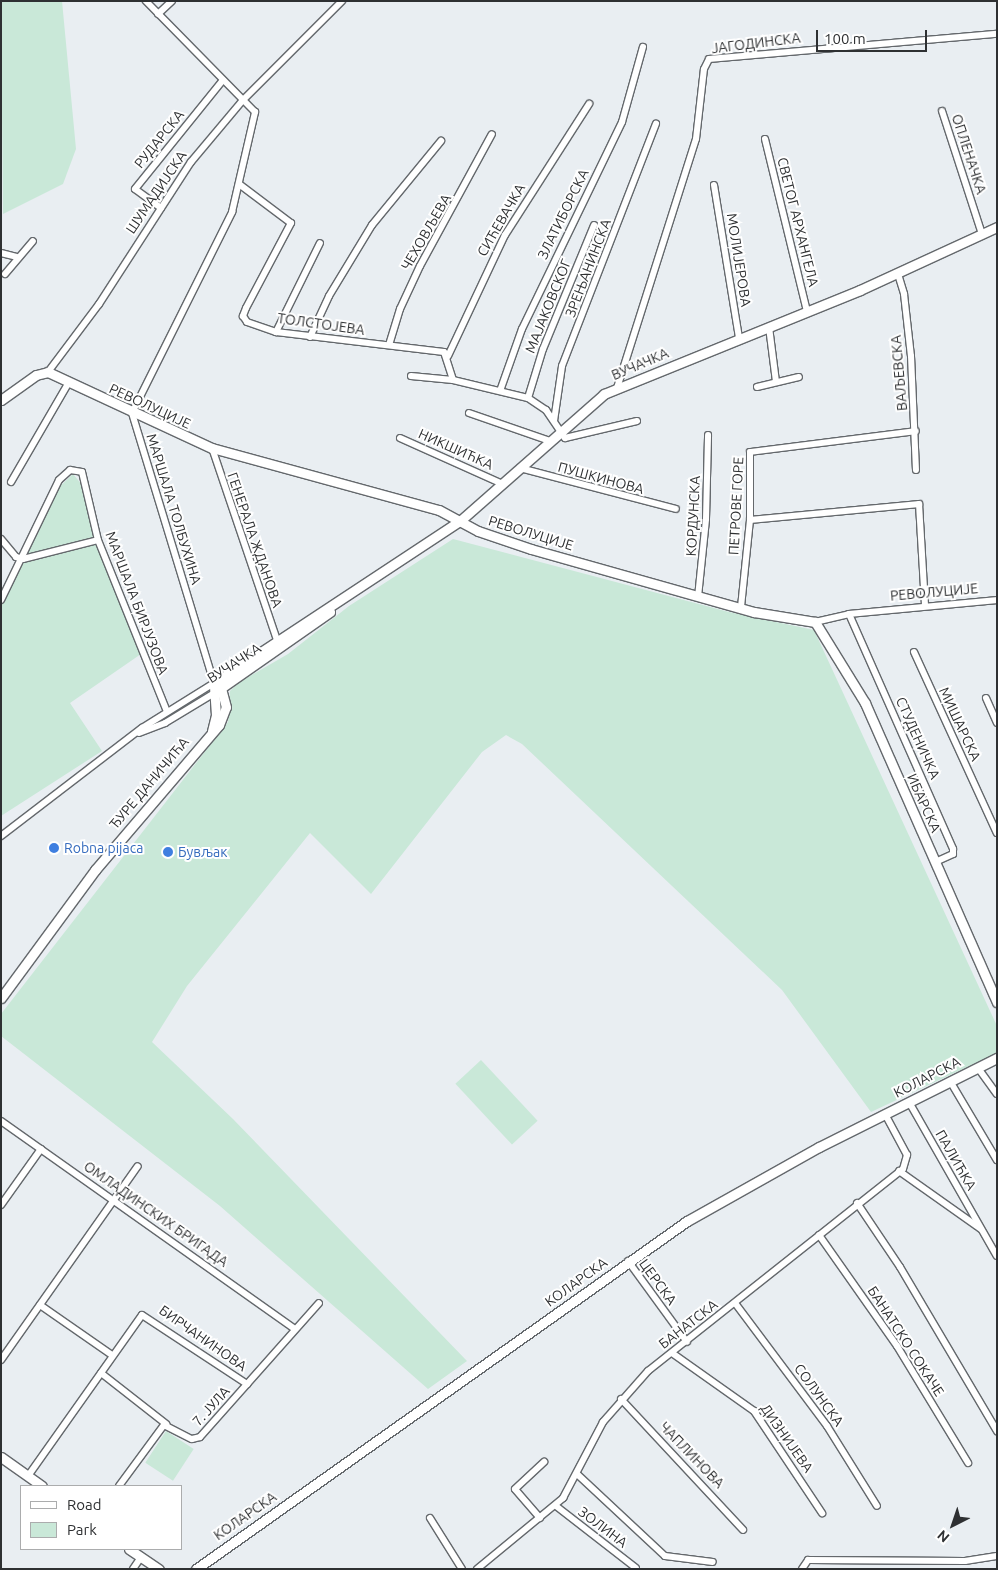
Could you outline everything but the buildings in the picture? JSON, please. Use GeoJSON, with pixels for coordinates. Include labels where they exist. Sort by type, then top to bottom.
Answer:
{"type":"FeatureCollection","features":[{"type":"Feature","properties":{"kind":"street"},"geometry":{"type":"LineString","coordinates":[[132,413],[217,243],[239,184],[244,145],[255,112],[146,1]]}},
{"type":"Feature","properties":{"kind":"street"},"geometry":{"type":"LineString","coordinates":[[158,14],[172,1]]}},
{"type":"Feature","properties":{"kind":"street","name":"ШУМАДИЈСКА"},"geometry":{"type":"LineString","coordinates":[[1,400],[36,375],[48,372],[99,304],[160,208],[192,162],[243,100],[342,1]]}},
{"type":"Feature","properties":{"kind":"street","name":"ЈАГОДИНСКА"},"geometry":{"type":"LineString","coordinates":[[617,388],[696,139],[704,69],[709,59],[997,34]]}},
{"type":"Feature","properties":{"kind":"street","name":"ЗЛАТИБОРСКА"},"geometry":{"type":"LineString","coordinates":[[500,391],[522,329],[622,122],[643,47]]}},
{"type":"Feature","properties":{"kind":"street","name":"РУДАРСКА"},"geometry":{"type":"LineString","coordinates":[[160,208],[135,189],[222,80]]}},
{"type":"Feature","properties":{"kind":"street","name":"СИЋЕВАЧКА"},"geometry":{"type":"LineString","coordinates":[[448,356],[505,234],[589,104]]}},
{"type":"Feature","properties":{"kind":"street","name":"ОПЛЕНАЧКА"},"geometry":{"type":"LineString","coordinates":[[942,110],[982,234]]}},
{"type":"Feature","properties":{"kind":"street","name":"ЗРЕЊАНИНСКА"},"geometry":{"type":"LineString","coordinates":[[553,422],[562,366],[656,124]]}},
{"type":"Feature","properties":{"kind":"street","name":"ЧЕХОВЉЕВА"},"geometry":{"type":"LineString","coordinates":[[389,345],[414,278],[492,134]]}},
{"type":"Feature","properties":{"kind":"street","name":"СВЕТОГ АРХАНГЕЛА"},"geometry":{"type":"LineString","coordinates":[[765,139],[807,311]]}},
{"type":"Feature","properties":{"kind":"street"},"geometry":{"type":"LineString","coordinates":[[310,337],[329,296],[372,225],[441,141]]}},
{"type":"Feature","properties":{"kind":"street","name":"ТОЛСТОЈЕВА"},"geometry":{"type":"LineString","coordinates":[[239,184],[291,223],[243,316],[247,322],[276,332],[441,351],[448,356]]}},
{"type":"Feature","properties":{"kind":"street","name":"МОЛИЈЕРОВА"},"geometry":{"type":"LineString","coordinates":[[714,185],[739,338]]}},
{"type":"Feature","properties":{"kind":"street","name":"МАЈАКОВСКОГ"},"geometry":{"type":"LineString","coordinates":[[528,398],[543,349],[594,225]]}},
{"type":"Feature","properties":{"kind":"street","name":"ВУЧАЧКА"},"geometry":{"type":"LineString","coordinates":[[217,686],[277,640],[340,603],[460,521],[559,433],[617,388],[898,274],[997,226]]}},
{"type":"Feature","properties":{"kind":"street"},"geometry":{"type":"LineString","coordinates":[[4,274],[33,241]]}},
{"type":"Feature","properties":{"kind":"street"},"geometry":{"type":"LineString","coordinates":[[276,332],[320,243]]}},
{"type":"Feature","properties":{"kind":"street"},"geometry":{"type":"LineString","coordinates":[[1,253],[17,257]]}},
{"type":"Feature","properties":{"kind":"street","name":"ВАЉЕВСКА"},"geometry":{"type":"LineString","coordinates":[[898,274],[904,294],[916,431],[916,470]]}},
{"type":"Feature","properties":{"kind":"street"},"geometry":{"type":"LineString","coordinates":[[769,327],[776,382]]}},
{"type":"Feature","properties":{"kind":"street"},"geometry":{"type":"LineString","coordinates":[[448,356],[453,380]]}},
{"type":"Feature","properties":{"kind":"street","name":"РЕВОЛУЦИЈЕ"},"geometry":{"type":"LineString","coordinates":[[48,372],[132,413],[212,448],[439,510],[494,537],[698,597],[815,622],[849,614],[926,605],[997,600]]}},
{"type":"Feature","properties":{"kind":"street"},"geometry":{"type":"LineString","coordinates":[[411,376],[453,380],[528,398],[542,406],[559,433],[565,438],[578,437],[637,421]]}},
{"type":"Feature","properties":{"kind":"street"},"geometry":{"type":"LineString","coordinates":[[757,386],[799,377]]}},
{"type":"Feature","properties":{"kind":"street"},"geometry":{"type":"LineString","coordinates":[[10,482],[69,382]]}},
{"type":"Feature","properties":{"kind":"street","name":"МАРШАЛА ТОЛБУХИНА"},"geometry":{"type":"LineString","coordinates":[[132,413],[217,686]]}},
{"type":"Feature","properties":{"kind":"street"},"geometry":{"type":"LineString","coordinates":[[469,413],[550,441]]}},
{"type":"Feature","properties":{"kind":"street","name":"ПЕТРОВЕ ГОРЕ"},"geometry":{"type":"LineString","coordinates":[[741,607],[750,520],[750,452],[916,431]]}},
{"type":"Feature","properties":{"kind":"street","name":"КОРДУНСКА"},"geometry":{"type":"LineString","coordinates":[[698,597],[706,518],[708,435]]}},
{"type":"Feature","properties":{"kind":"street","name":"НИКШИЋКА"},"geometry":{"type":"LineString","coordinates":[[400,438],[503,484]]}},
{"type":"Feature","properties":{"kind":"street","name":"ГЕНЕРАЛА ЖДАНОВА"},"geometry":{"type":"LineString","coordinates":[[212,448],[277,640]]}},
{"type":"Feature","properties":{"kind":"street","name":"ПУШКИНОВА"},"geometry":{"type":"LineString","coordinates":[[520,468],[676,508]]}},
{"type":"Feature","properties":{"kind":"street","name":"МАРШАЛА БИРЈУЗОВА"},"geometry":{"type":"LineString","coordinates":[[23,558],[62,475],[70,470],[82,472],[98,540],[167,712]]}},
{"type":"Feature","properties":{"kind":"street"},"geometry":{"type":"LineString","coordinates":[[750,520],[919,504],[926,605]]}},
{"type":"Feature","properties":{"kind":"street"},"geometry":{"type":"LineString","coordinates":[[1,539],[16,557],[23,558],[98,540]]}},
{"type":"Feature","properties":{"kind":"street"},"geometry":{"type":"LineString","coordinates":[[1,600],[23,558]]}},
{"type":"Feature","properties":{"kind":"street","name":"ВУЧАЧКА"},"geometry":{"type":"LineString","coordinates":[[1,836],[64,784],[167,712],[217,686],[286,646],[340,603]]}},
{"type":"Feature","properties":{"kind":"street","name":"СТУДЕНИЧКА"},"geometry":{"type":"LineString","coordinates":[[849,614],[953,849],[953,854],[935,862]]}},
{"type":"Feature","properties":{"kind":"street","name":"ИБАРСКА"},"geometry":{"type":"LineString","coordinates":[[815,622],[865,703],[997,1002]]}},
{"type":"Feature","properties":{"kind":"street","name":"МИШАРСКА"},"geometry":{"type":"LineString","coordinates":[[914,652],[997,833]]}},
{"type":"Feature","properties":{"kind":"street"},"geometry":{"type":"LineString","coordinates":[[212,732],[216,715],[212,694],[217,686]]}},
{"type":"Feature","properties":{"kind":"street","name":"ЂУРЕ ДАНИЧИЋА"},"geometry":{"type":"LineString","coordinates":[[1,998],[95,870],[212,732],[224,714],[217,686]]}},
{"type":"Feature","properties":{"kind":"street","name":"ВУЧАЧКА"},"geometry":{"type":"LineString","coordinates":[[136,734],[165,723],[212,694]]}},
{"type":"Feature","properties":{"kind":"street"},"geometry":{"type":"LineString","coordinates":[[986,698],[997,723]]}},
{"type":"Feature","properties":{"kind":"street","name":"КОЛАРСКА"},"geometry":{"type":"LineString","coordinates":[[196,1569],[628,1261],[741,1188],[997,1058]]}},
{"type":"Feature","properties":{"kind":"street"},"geometry":{"type":"LineString","coordinates":[[978,1068],[997,1094]]}},
{"type":"Feature","properties":{"kind":"street"},"geometry":{"type":"LineString","coordinates":[[950,1081],[997,1160]]}},
{"type":"Feature","properties":{"kind":"street","name":"ПАЛИЋКА"},"geometry":{"type":"LineString","coordinates":[[908,1102],[997,1256]]}},
{"type":"Feature","properties":{"kind":"street"},"geometry":{"type":"LineString","coordinates":[[885,1114],[906,1155],[906,1163],[899,1171],[982,1230]]}},
{"type":"Feature","properties":{"kind":"street","name":"ОМЛАДИНСКИХ БРИГАДА"},"geometry":{"type":"LineString","coordinates":[[1,1121],[295,1329]]}},
{"type":"Feature","properties":{"kind":"street"},"geometry":{"type":"LineString","coordinates":[[1,1205],[41,1149]]}},
{"type":"Feature","properties":{"kind":"street"},"geometry":{"type":"LineString","coordinates":[[1,1360],[138,1166]]}},
{"type":"Feature","properties":{"kind":"street","name":"БАНАТСКА"},"geometry":{"type":"LineString","coordinates":[[477,1569],[556,1506],[576,1474],[596,1432],[621,1399],[672,1352],[687,1342],[899,1171]]}},
{"type":"Feature","properties":{"kind":"street"},"geometry":{"type":"LineString","coordinates":[[857,1203],[900,1267],[997,1431]]}},
{"type":"Feature","properties":{"kind":"street","name":"БАНАТСКО СОКАЧЕ"},"geometry":{"type":"LineString","coordinates":[[819,1235],[897,1346],[968,1463]]}},
{"type":"Feature","properties":{"kind":"street","name":"ЦЕРСКА"},"geometry":{"type":"LineString","coordinates":[[628,1261],[687,1342]]}},
{"type":"Feature","properties":{"kind":"street","name":"7. ЈУЛА"},"geometry":{"type":"LineString","coordinates":[[166,1424],[198,1438],[319,1303]]}},
{"type":"Feature","properties":{"kind":"street","name":"СОЛУНСКА"},"geometry":{"type":"LineString","coordinates":[[735,1303],[827,1426],[877,1506]]}},
{"type":"Feature","properties":{"kind":"street"},"geometry":{"type":"LineString","coordinates":[[28,1476],[112,1355],[40,1305]]}},
{"type":"Feature","properties":{"kind":"street","name":"БИРЧАНИНОВА"},"geometry":{"type":"LineString","coordinates":[[112,1355],[144,1314],[247,1384]]}},
{"type":"Feature","properties":{"kind":"street","name":"ДИЗНИЈЕВА"},"geometry":{"type":"LineString","coordinates":[[672,1352],[754,1411],[822,1513]]}},
{"type":"Feature","properties":{"kind":"street"},"geometry":{"type":"LineString","coordinates":[[102,1372],[166,1424],[120,1485]]}},
{"type":"Feature","properties":{"kind":"street","name":"ЧАПЛИНОВА"},"geometry":{"type":"LineString","coordinates":[[621,1399],[743,1530]]}},
{"type":"Feature","properties":{"kind":"street"},"geometry":{"type":"LineString","coordinates":[[1,1457],[41,1485]]}},
{"type":"Feature","properties":{"kind":"street"},"geometry":{"type":"LineString","coordinates":[[540,1518],[515,1489],[544,1462]]}},
{"type":"Feature","properties":{"kind":"street"},"geometry":{"type":"LineString","coordinates":[[576,1474],[665,1556],[713,1562]]}},
{"type":"Feature","properties":{"kind":"street","name":"ЗОЛИНА"},"geometry":{"type":"LineString","coordinates":[[556,1506],[636,1568]]}},
{"type":"Feature","properties":{"kind":"street"},"geometry":{"type":"LineString","coordinates":[[430,1518],[462,1569]]}},
{"type":"Feature","properties":{"kind":"street"},"geometry":{"type":"LineString","coordinates":[[130,1550],[159,1569]]}},
{"type":"Feature","properties":{"kind":"street"},"geometry":{"type":"LineString","coordinates":[[802,1569],[804,1561],[965,1561],[997,1556]]}},
{"type":"Feature","properties":{"kind":"street"},"geometry":{"type":"LineString","coordinates":[[133,1569],[141,1557]]}},
{"type":"Feature","properties":{"kind":"green space"},"geometry":{"type":"Polygon","coordinates":[[[1,1],[62,1],[76,149],[63,184],[3,214],[1,1]]]}},
{"type":"Feature","properties":{"kind":"green space"},"geometry":{"type":"Polygon","coordinates":[[[73,474],[83,486],[93,533],[141,654],[70,703],[102,751],[1,816],[1,607],[56,490],[73,474]]]}},
{"type":"Feature","properties":{"kind":"green space"},"geometry":{"type":"Polygon","coordinates":[[[453,539],[729,612],[814,630],[997,1026],[997,1053],[871,1112],[782,990],[522,744],[506,735],[482,752],[371,894],[310,833],[187,986],[152,1042],[233,1119],[467,1361],[428,1389],[220,1206],[1,1036],[1,1014],[228,722],[230,691],[238,683],[288,654],[349,606],[453,539]]]}},
{"type":"Feature","properties":{"kind":"green space"},"geometry":{"type":"Polygon","coordinates":[[[481,1060],[538,1121],[512,1145],[455,1084],[481,1060]]]}},
{"type":"Feature","properties":{"kind":"green space"},"geometry":{"type":"Polygon","coordinates":[[[166,1431],[194,1449],[173,1481],[145,1463],[166,1431]]]}},
{"type":"Feature","properties":{"kind":"place","name":"Robna pijaca"},"geometry":{"type":"Point","coordinates":[54,848]}},
{"type":"Feature","properties":{"kind":"place","name":"Бувљак"},"geometry":{"type":"Point","coordinates":[168,852]}}]}
